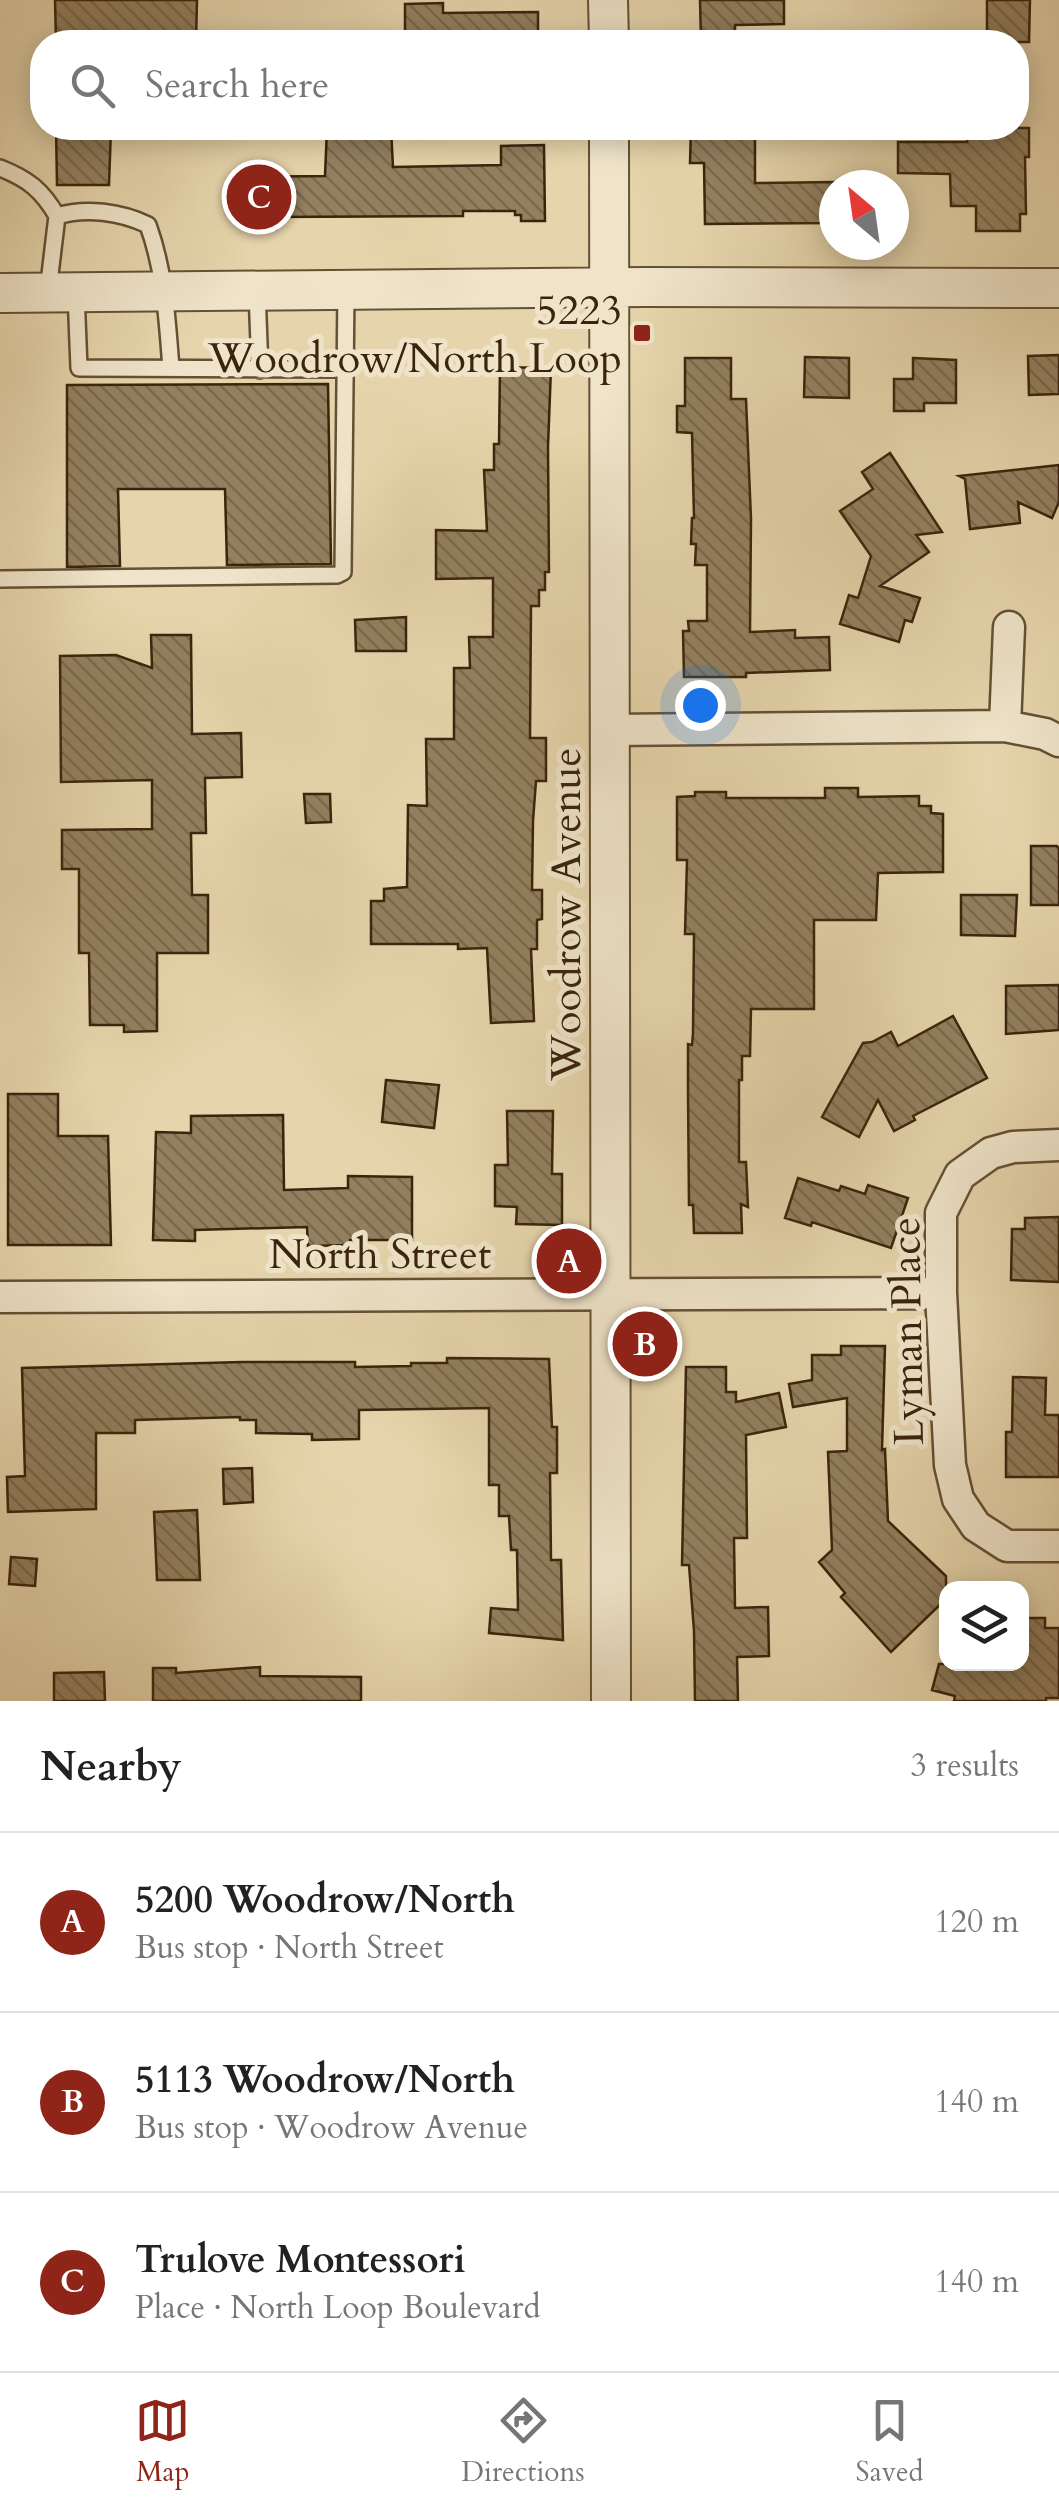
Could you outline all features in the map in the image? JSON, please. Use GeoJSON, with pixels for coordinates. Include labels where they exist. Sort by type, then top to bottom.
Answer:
{"type":"FeatureCollection","features":[{"type":"Feature","properties":{"kind":"street"},"geometry":{"type":"LineString","coordinates":[[608,0],[608,30]]}},
{"type":"Feature","properties":{"kind":"street","name":"Woodrow Avenue"},"geometry":{"type":"LineString","coordinates":[[608,140],[611,1701]]}},
{"type":"Feature","properties":{"kind":"street"},"geometry":{"type":"LineString","coordinates":[[0,293],[609,287],[1059,288]]}},
{"type":"Feature","properties":{"kind":"street"},"geometry":{"type":"LineString","coordinates":[[1005,726],[1008,627]]}},
{"type":"Feature","properties":{"kind":"street"},"geometry":{"type":"LineString","coordinates":[[610,730],[1005,726],[1059,740]]}},
{"type":"Feature","properties":{"kind":"street","name":"Lyman Place"},"geometry":{"type":"LineString","coordinates":[[1045,1146],[991,1152],[960,1175],[948,1192],[941,1213],[941,1293],[952,1481],[958,1499],[976,1526],[1008,1546],[1059,1546]]}},
{"type":"Feature","properties":{"kind":"street","name":"North Street"},"geometry":{"type":"LineString","coordinates":[[0,1298],[941,1293]]}},
{"type":"Feature","properties":{"kind":"lane"},"geometry":{"type":"LineString","coordinates":[[0,168],[28,179],[46,196],[58,216],[62,293],[79,368],[345,369]]}},
{"type":"Feature","properties":{"kind":"lane"},"geometry":{"type":"LineString","coordinates":[[58,216],[74,211],[129,216],[148,225],[159,254],[171,368]]}},
{"type":"Feature","properties":{"kind":"lane"},"geometry":{"type":"LineString","coordinates":[[0,579],[343,572],[346,290]]}},
{"type":"Feature","properties":{"kind":"lane"},"geometry":{"type":"LineString","coordinates":[[257,291],[260,370]]}},
{"type":"Feature","properties":{"kind":"building"},"geometry":{"type":"Polygon","coordinates":[[[55,0],[197,0],[196,30],[56,30],[55,0]]]}},
{"type":"Feature","properties":{"kind":"building"},"geometry":{"type":"Polygon","coordinates":[[[700,0],[784,0],[784,24],[701,30],[700,0]]]}},
{"type":"Feature","properties":{"kind":"building"},"geometry":{"type":"Polygon","coordinates":[[[987,0],[1030,0],[1029,42],[1029,30],[987,30],[987,0]]]}},
{"type":"Feature","properties":{"kind":"building"},"geometry":{"type":"Polygon","coordinates":[[[443,3],[443,13],[538,12],[538,30],[405,30],[405,4],[443,3]]]}},
{"type":"Feature","properties":{"kind":"building"},"geometry":{"type":"Polygon","coordinates":[[[56,140],[111,140],[109,185],[57,185],[56,140]]]}},
{"type":"Feature","properties":{"kind":"building"},"geometry":{"type":"Polygon","coordinates":[[[326,140],[392,140],[393,167],[501,165],[501,146],[544,145],[545,221],[521,221],[521,215],[515,215],[515,211],[463,211],[463,216],[275,217],[276,229],[245,229],[245,217],[230,217],[229,177],[325,176],[326,140]]]}},
{"type":"Feature","properties":{"kind":"building"},"geometry":{"type":"Polygon","coordinates":[[[691,140],[755,140],[755,183],[819,182],[819,223],[705,224],[704,163],[690,163],[691,140]]]}},
{"type":"Feature","properties":{"kind":"building"},"geometry":{"type":"Polygon","coordinates":[[[1029,140],[1029,157],[1025,157],[1026,214],[1020,214],[1020,231],[976,231],[976,206],[951,206],[950,174],[898,170],[898,142],[1029,140]]]}},
{"type":"Feature","properties":{"kind":"building"},"geometry":{"type":"Polygon","coordinates":[[[1059,355],[1059,394],[1029,395],[1028,356],[1059,355]]]}},
{"type":"Feature","properties":{"kind":"building"},"geometry":{"type":"Polygon","coordinates":[[[805,357],[849,358],[849,398],[804,397],[805,357]]]}},
{"type":"Feature","properties":{"kind":"building"},"geometry":{"type":"Polygon","coordinates":[[[685,358],[731,358],[731,399],[746,399],[750,632],[795,630],[795,638],[829,637],[830,670],[684,677],[683,631],[689,631],[688,621],[707,621],[707,565],[695,565],[696,544],[691,544],[692,433],[677,432],[677,406],[685,406],[685,358]]]}},
{"type":"Feature","properties":{"kind":"building"},"geometry":{"type":"Polygon","coordinates":[[[913,358],[956,360],[956,403],[924,403],[924,411],[894,411],[894,379],[913,379],[913,358]]]}},
{"type":"Feature","properties":{"kind":"building"},"geometry":{"type":"Polygon","coordinates":[[[500,367],[551,368],[549,572],[545,572],[545,590],[539,590],[539,606],[531,606],[530,738],[546,738],[546,781],[536,781],[533,821],[532,890],[542,890],[537,949],[531,949],[534,1021],[491,1023],[487,948],[371,944],[371,901],[384,901],[384,889],[407,887],[408,805],[427,806],[426,739],[454,739],[454,668],[470,668],[469,637],[493,637],[493,578],[436,579],[436,530],[487,531],[484,470],[494,470],[494,444],[499,444],[500,367]]]}},
{"type":"Feature","properties":{"kind":"building"},"geometry":{"type":"Polygon","coordinates":[[[328,384],[331,564],[227,565],[225,489],[118,489],[120,566],[67,567],[67,385],[328,384]]]}},
{"type":"Feature","properties":{"kind":"building"},"geometry":{"type":"Polygon","coordinates":[[[890,453],[942,532],[916,535],[929,552],[880,586],[920,598],[912,622],[905,620],[899,642],[840,624],[849,595],[858,598],[871,556],[840,511],[873,489],[862,472],[890,453]]]}},
{"type":"Feature","properties":{"kind":"building"},"geometry":{"type":"Polygon","coordinates":[[[1059,465],[1059,502],[1052,518],[1018,502],[1020,523],[970,529],[965,479],[959,476],[1059,465]]]}},
{"type":"Feature","properties":{"kind":"building"},"geometry":{"type":"Polygon","coordinates":[[[406,617],[406,651],[356,651],[355,620],[406,617]]]}},
{"type":"Feature","properties":{"kind":"building"},"geometry":{"type":"Polygon","coordinates":[[[151,635],[191,635],[192,734],[241,733],[242,777],[205,778],[206,833],[191,833],[192,895],[208,895],[208,953],[157,953],[157,1031],[124,1032],[124,1025],[90,1025],[89,953],[79,953],[79,869],[62,869],[62,830],[152,829],[152,780],[61,782],[60,656],[116,655],[152,668],[151,635]]]}},
{"type":"Feature","properties":{"kind":"building"},"geometry":{"type":"Polygon","coordinates":[[[825,788],[858,788],[858,797],[919,796],[919,806],[931,806],[931,813],[943,814],[943,872],[878,873],[876,920],[814,920],[814,1009],[751,1009],[750,1056],[742,1056],[739,1080],[739,1162],[746,1162],[748,1207],[741,1204],[742,1233],[694,1233],[693,1205],[689,1205],[688,1044],[692,1045],[693,1033],[694,934],[685,934],[687,860],[677,860],[677,797],[695,796],[695,792],[726,792],[726,798],[825,798],[825,788]]]}},
{"type":"Feature","properties":{"kind":"building"},"geometry":{"type":"Polygon","coordinates":[[[304,794],[330,794],[331,822],[306,823],[304,794]]]}},
{"type":"Feature","properties":{"kind":"building"},"geometry":{"type":"Polygon","coordinates":[[[1031,846],[1059,849],[1059,905],[1031,905],[1031,846]]]}},
{"type":"Feature","properties":{"kind":"building"},"geometry":{"type":"Polygon","coordinates":[[[961,895],[1017,895],[1015,936],[961,935],[961,895]]]}},
{"type":"Feature","properties":{"kind":"building"},"geometry":{"type":"Polygon","coordinates":[[[1059,985],[1059,1030],[1006,1034],[1006,986],[1059,985]]]}},
{"type":"Feature","properties":{"kind":"building"},"geometry":{"type":"Polygon","coordinates":[[[953,1016],[987,1078],[913,1116],[915,1120],[894,1131],[878,1100],[859,1137],[822,1117],[863,1043],[891,1032],[898,1046],[953,1016]]]}},
{"type":"Feature","properties":{"kind":"building"},"geometry":{"type":"Polygon","coordinates":[[[386,1080],[439,1085],[434,1128],[382,1122],[386,1080]]]}},
{"type":"Feature","properties":{"kind":"building"},"geometry":{"type":"Polygon","coordinates":[[[8,1094],[58,1094],[58,1136],[108,1136],[111,1245],[8,1245],[8,1094]]]}},
{"type":"Feature","properties":{"kind":"building"},"geometry":{"type":"Polygon","coordinates":[[[507,1111],[553,1111],[552,1174],[562,1174],[562,1225],[516,1224],[517,1207],[495,1206],[495,1165],[508,1165],[507,1111]]]}},
{"type":"Feature","properties":{"kind":"building"},"geometry":{"type":"Polygon","coordinates":[[[283,1115],[284,1190],[348,1188],[348,1176],[412,1177],[412,1240],[350,1240],[350,1245],[308,1246],[307,1227],[195,1230],[195,1241],[153,1240],[156,1132],[191,1133],[191,1116],[283,1115]]]}},
{"type":"Feature","properties":{"kind":"building"},"geometry":{"type":"Polygon","coordinates":[[[798,1178],[839,1191],[841,1186],[865,1194],[868,1185],[908,1198],[891,1248],[812,1222],[811,1226],[785,1218],[798,1178]]]}},
{"type":"Feature","properties":{"kind":"building"},"geometry":{"type":"Polygon","coordinates":[[[1059,1217],[1059,1282],[1011,1280],[1012,1229],[1025,1229],[1025,1218],[1059,1217]]]}},
{"type":"Feature","properties":{"kind":"building"},"geometry":{"type":"Polygon","coordinates":[[[841,1346],[885,1346],[882,1450],[885,1449],[888,1521],[946,1576],[946,1581],[939,1581],[939,1606],[891,1652],[841,1597],[845,1593],[819,1562],[832,1550],[828,1452],[847,1451],[847,1398],[793,1407],[789,1384],[812,1380],[812,1355],[841,1355],[841,1346]]]}},
{"type":"Feature","properties":{"kind":"building"},"geometry":{"type":"Polygon","coordinates":[[[447,1358],[549,1359],[552,1427],[557,1427],[557,1473],[550,1473],[551,1560],[561,1560],[563,1640],[489,1633],[491,1608],[518,1610],[517,1550],[511,1550],[509,1516],[499,1516],[499,1485],[489,1485],[489,1408],[359,1410],[359,1439],[312,1440],[312,1434],[256,1433],[256,1420],[240,1417],[135,1420],[135,1433],[96,1433],[96,1509],[8,1512],[7,1477],[25,1476],[22,1368],[242,1362],[411,1366],[447,1363],[447,1358]]]}},
{"type":"Feature","properties":{"kind":"building"},"geometry":{"type":"Polygon","coordinates":[[[686,1367],[726,1367],[726,1392],[736,1392],[736,1402],[779,1393],[786,1427],[746,1435],[747,1538],[734,1538],[735,1608],[768,1607],[769,1656],[737,1657],[738,1701],[695,1701],[689,1565],[682,1565],[686,1367]]]}},
{"type":"Feature","properties":{"kind":"building"},"geometry":{"type":"Polygon","coordinates":[[[1013,1377],[1046,1378],[1045,1415],[1059,1415],[1059,1477],[1006,1477],[1006,1432],[1012,1432],[1013,1377]]]}},
{"type":"Feature","properties":{"kind":"building"},"geometry":{"type":"Polygon","coordinates":[[[252,1468],[253,1502],[224,1504],[223,1469],[252,1468]]]}},
{"type":"Feature","properties":{"kind":"building"},"geometry":{"type":"Polygon","coordinates":[[[197,1510],[200,1580],[157,1580],[154,1512],[197,1510]]]}},
{"type":"Feature","properties":{"kind":"building"},"geometry":{"type":"Polygon","coordinates":[[[11,1557],[37,1559],[35,1586],[9,1584],[11,1557]]]}},
{"type":"Feature","properties":{"kind":"building"},"geometry":{"type":"Polygon","coordinates":[[[1029,1618],[1045,1618],[1045,1628],[1059,1628],[1059,1698],[954,1701],[955,1696],[932,1690],[939,1664],[939,1671],[1029,1671],[1029,1618]]]}},
{"type":"Feature","properties":{"kind":"building"},"geometry":{"type":"Polygon","coordinates":[[[260,1667],[260,1676],[361,1677],[361,1701],[153,1701],[153,1668],[176,1668],[176,1673],[260,1667]]]}},
{"type":"Feature","properties":{"kind":"building"},"geometry":{"type":"Polygon","coordinates":[[[104,1672],[105,1701],[54,1701],[54,1673],[104,1672]]]}},
{"type":"Feature","properties":{"kind":"place","name":"Trulove Montessori"},"geometry":{"type":"Point","coordinates":[259,197]}},
{"type":"Feature","properties":{"kind":"place","name":"5223 Woodrow/North Loop"},"geometry":{"type":"Point","coordinates":[642,333]}},
{"type":"Feature","properties":{"kind":"place","name":"5200 Woodrow/North"},"geometry":{"type":"Point","coordinates":[569,1261]}},
{"type":"Feature","properties":{"kind":"place","name":"5113 Woodrow/North"},"geometry":{"type":"Point","coordinates":[645,1344]}}]}
